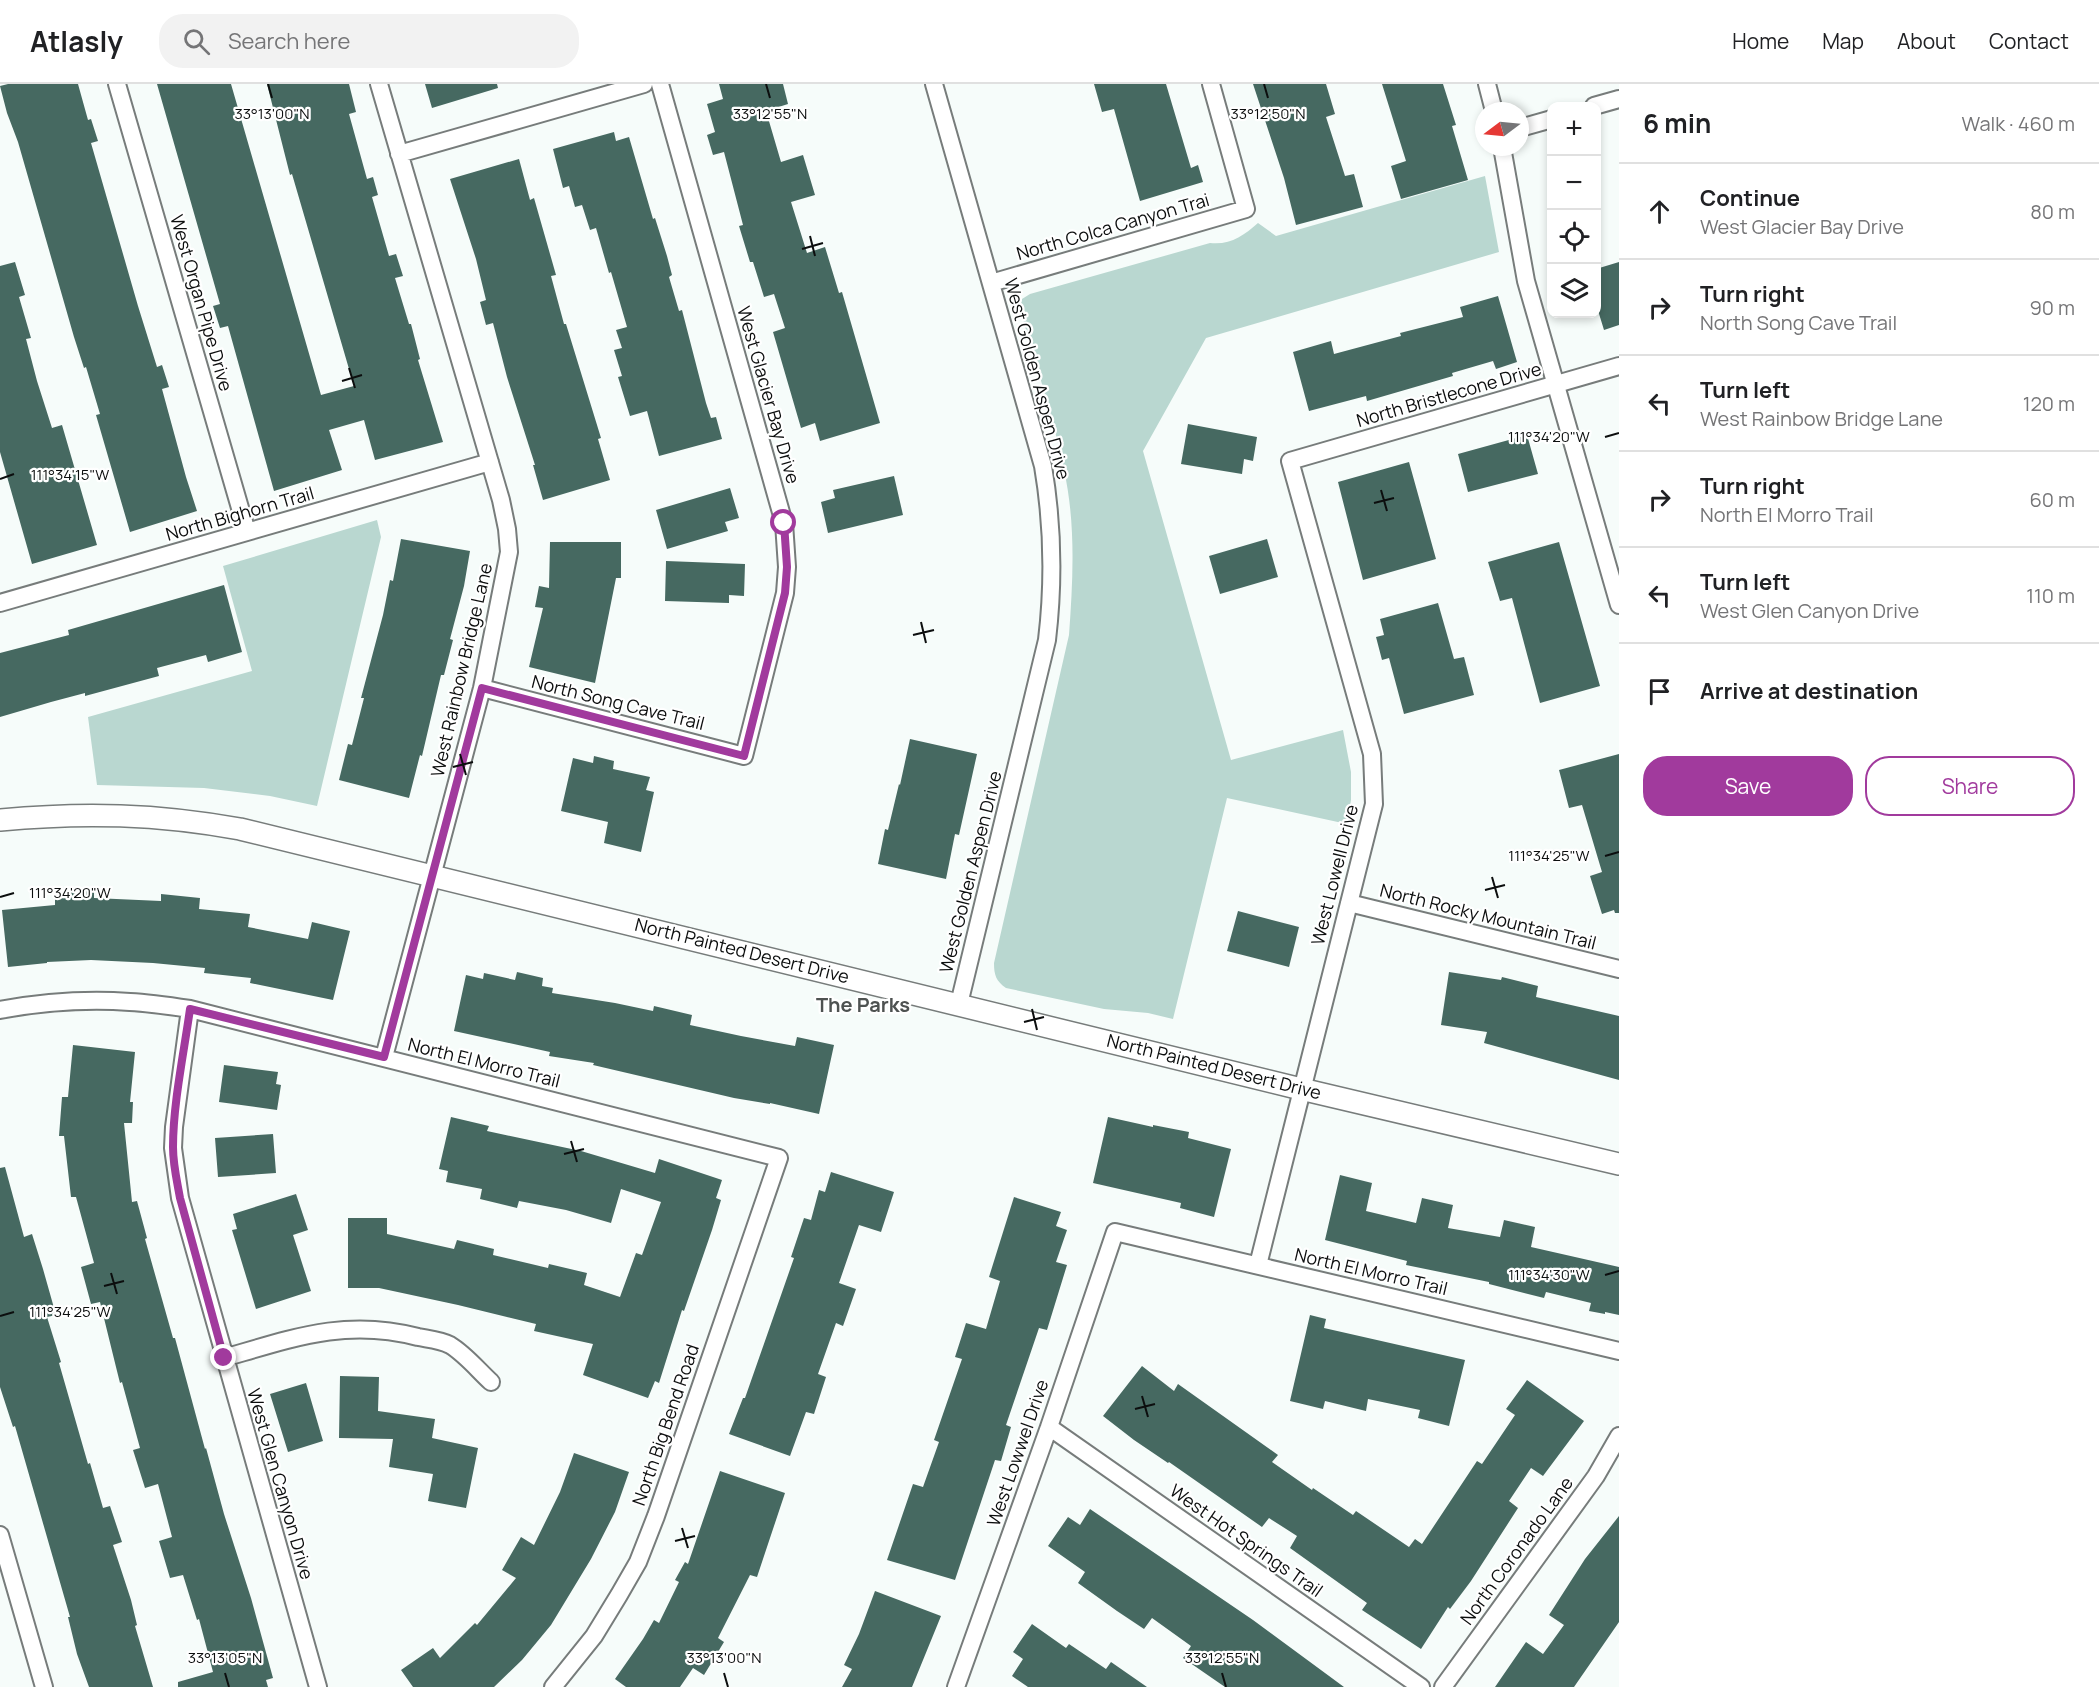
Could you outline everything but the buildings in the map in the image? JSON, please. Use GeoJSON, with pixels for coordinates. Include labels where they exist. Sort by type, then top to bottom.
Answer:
{"type":"FeatureCollection","features":[{"type":"Feature","properties":{"kind":"street","name":"West Organ Pipe Drive"},"geometry":{"type":"LineString","coordinates":[[117,84],[247,532]]}},
{"type":"Feature","properties":{"kind":"street","name":"West Rainbow Bridge Lane"},"geometry":{"type":"LineString","coordinates":[[379,84],[490,462],[507,529],[509,552],[482,688],[384,1057]]}},
{"type":"Feature","properties":{"kind":"street"},"geometry":{"type":"LineString","coordinates":[[399,154],[644,84]]}},
{"type":"Feature","properties":{"kind":"street","name":"West Glacier Bay Drive"},"geometry":{"type":"LineString","coordinates":[[660,84],[784,523],[787,567],[785,593],[744,756]]}},
{"type":"Feature","properties":{"kind":"street","name":"West Golden Aspen Drive"},"geometry":{"type":"LineString","coordinates":[[934,84],[1043,466],[1050,509],[1053,558],[1052,598],[1047,640],[959,1004]]}},
{"type":"Feature","properties":{"kind":"street","name":"North Colca Canyon Trai"},"geometry":{"type":"LineString","coordinates":[[991,283],[1246,209],[1211,84]]}},
{"type":"Feature","properties":{"kind":"street"},"geometry":{"type":"LineString","coordinates":[[1487,84],[1492,102]]}},
{"type":"Feature","properties":{"kind":"street"},"geometry":{"type":"LineString","coordinates":[[1601,104],[1619,99]]}},
{"type":"Feature","properties":{"kind":"street"},"geometry":{"type":"LineString","coordinates":[[1529,125],[1547,120]]}},
{"type":"Feature","properties":{"kind":"street"},"geometry":{"type":"LineString","coordinates":[[1504,156],[1526,281],[1619,605]]}},
{"type":"Feature","properties":{"kind":"street","name":"North Bristlecone Drive"},"geometry":{"type":"LineString","coordinates":[[1290,460],[1619,366]]}},
{"type":"Feature","properties":{"kind":"street","name":"West Lowell Drive"},"geometry":{"type":"LineString","coordinates":[[1258,1265],[1374,804],[1372,754],[1290,460]]}},
{"type":"Feature","properties":{"kind":"street","name":"North Bighorn Trail"},"geometry":{"type":"LineString","coordinates":[[0,603],[490,462]]}},
{"type":"Feature","properties":{"kind":"street","name":"North Song Cave Trail"},"geometry":{"type":"LineString","coordinates":[[482,688],[744,756]]}},
{"type":"Feature","properties":{"kind":"street","name":"North Painted Desert Drive"},"geometry":{"type":"LineString","coordinates":[[0,820],[69,814],[162,817],[240,829],[1301,1089],[1619,1164]]}},
{"type":"Feature","properties":{"kind":"street","name":"North Rocky Mountain Trail"},"geometry":{"type":"LineString","coordinates":[[1349,903],[1619,969]]}},
{"type":"Feature","properties":{"kind":"street","name":"North El Morro Trail"},"geometry":{"type":"LineString","coordinates":[[0,1010],[50,1003],[89,1002],[131,1002],[190,1009],[779,1158]]}},
{"type":"Feature","properties":{"kind":"street","name":"West Glen Canyon Drive"},"geometry":{"type":"LineString","coordinates":[[190,1009],[174,1127],[175,1175],[224,1358],[318,1687]]}},
{"type":"Feature","properties":{"kind":"street","name":"North Big Bend Road"},"geometry":{"type":"LineString","coordinates":[[554,1687],[594,1636],[638,1562],[656,1516],[779,1158]]}},
{"type":"Feature","properties":{"kind":"street","name":"North El Morro Trail"},"geometry":{"type":"LineString","coordinates":[[1115,1232],[1619,1352]]}},
{"type":"Feature","properties":{"kind":"street","name":"West Lowwel Drive"},"geometry":{"type":"LineString","coordinates":[[957,1687],[1115,1232]]}},
{"type":"Feature","properties":{"kind":"street"},"geometry":{"type":"LineString","coordinates":[[224,1358],[323,1331],[348,1328],[376,1329],[449,1344],[491,1382]]}},
{"type":"Feature","properties":{"kind":"street","name":"West Hot Springs Trail"},"geometry":{"type":"LineString","coordinates":[[1049,1427],[1422,1687]]}},
{"type":"Feature","properties":{"kind":"street","name":"North Coronado Lane"},"geometry":{"type":"LineString","coordinates":[[1443,1687],[1596,1476],[1619,1436]]}},
{"type":"Feature","properties":{"kind":"street"},"geometry":{"type":"LineString","coordinates":[[0,1535],[44,1687]]}},
{"type":"Feature","properties":{"kind":"green space"},"geometry":{"type":"Polygon","coordinates":[[[1485,176],[1499,252],[1206,338],[1143,451],[1231,760],[1343,730],[1351,772],[1351,800],[1347,824],[1227,798],[1173,1019],[1148,1013],[1104,1009],[1006,988],[996,977],[994,963],[1069,635],[1072,573],[1072,531],[1068,490],[1055,430],[1020,309],[1022,299],[1030,294],[1210,243],[1224,243],[1242,236],[1258,223],[1276,236],[1485,176]]]}},
{"type":"Feature","properties":{"kind":"green space"},"geometry":{"type":"Polygon","coordinates":[[[377,520],[381,537],[317,806],[270,796],[204,788],[97,785],[88,717],[252,671],[223,566],[377,520]]]}},
{"type":"Feature","properties":{"kind":"district","name":"The Parks"},"geometry":{"type":"Point","coordinates":[863,1005]}},
{"type":"Feature","properties":{"kind":"route"},"geometry":{"type":"LineString","coordinates":[[224,1358],[175,1175],[174,1127],[190,1009],[384,1057],[482,688],[744,756],[785,593],[787,567],[784,523]]}}]}
